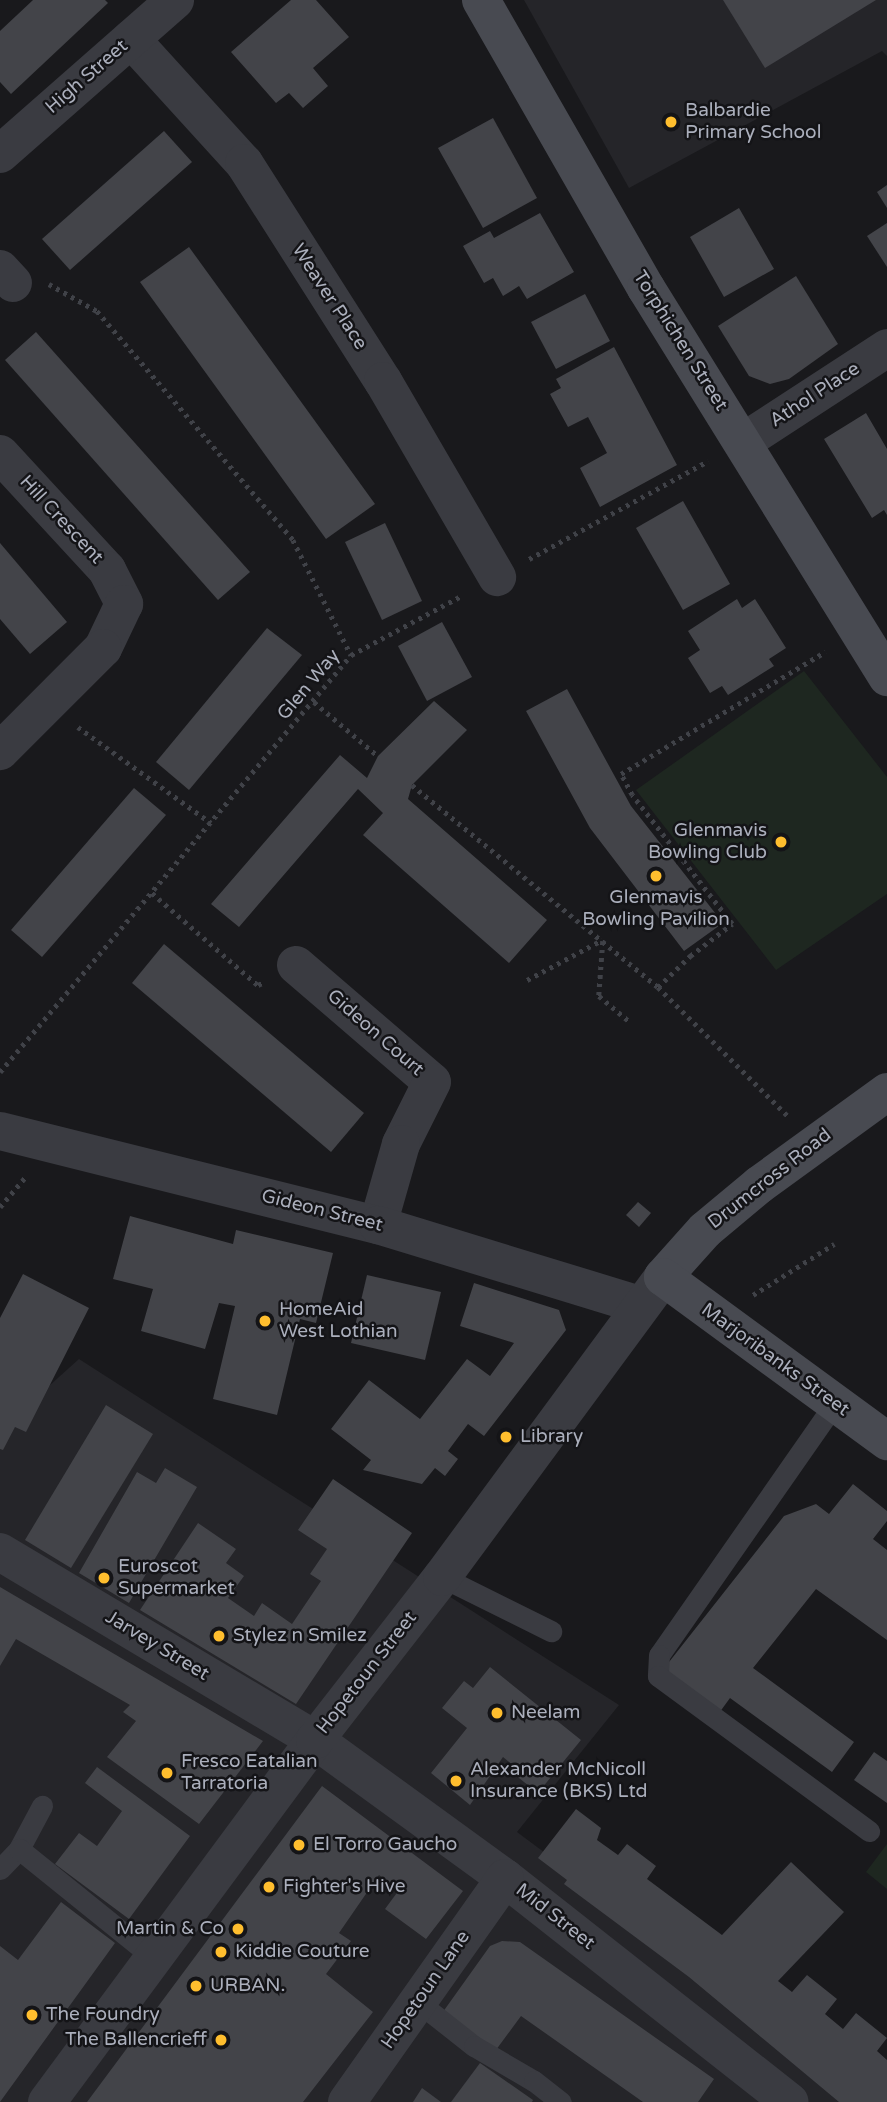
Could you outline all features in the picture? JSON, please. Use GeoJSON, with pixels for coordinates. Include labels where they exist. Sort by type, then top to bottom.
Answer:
{"type":"FeatureCollection","features":[{"type":"Feature","properties":{"kind":"main road","name":"Torphichen Street"},"geometry":{"type":"LineString","coordinates":[[481,0],[646,288],[887,677]]}},
{"type":"Feature","properties":{"kind":"main road","name":"Drumcross Road"},"geometry":{"type":"LineString","coordinates":[[652,1291],[705,1230],[815,1142],[887,1092]]}},
{"type":"Feature","properties":{"kind":"main road","name":"Marjoribanks Street"},"geometry":{"type":"LineString","coordinates":[[652,1291],[717,1319],[887,1441]]}},
{"type":"Feature","properties":{"kind":"street","name":"High Street"},"geometry":{"type":"LineString","coordinates":[[0,154],[175,0]]}},
{"type":"Feature","properties":{"kind":"street","name":"Weaver Place"},"geometry":{"type":"LineString","coordinates":[[131,38],[244,163],[383,381],[497,577]]}},
{"type":"Feature","properties":{"kind":"street","name":"Athol Place"},"geometry":{"type":"LineString","coordinates":[[743,442],[887,348]]}},
{"type":"Feature","properties":{"kind":"street","name":"Hill Crescent"},"geometry":{"type":"LineString","coordinates":[[0,454],[107,570],[124,604],[103,648],[0,751]]}},
{"type":"Feature","properties":{"kind":"street","name":"Gideon Court"},"geometry":{"type":"LineString","coordinates":[[296,965],[432,1082],[401,1144],[378,1225]]}},
{"type":"Feature","properties":{"kind":"street","name":"Gideon Street"},"geometry":{"type":"LineString","coordinates":[[0,1131],[652,1291]]}},
{"type":"Feature","properties":{"kind":"street","name":"Hopetoun Street"},"geometry":{"type":"LineString","coordinates":[[47,2102],[315,1740],[442,1577],[652,1291]]}},
{"type":"Feature","properties":{"kind":"street","name":"Jarvey Street"},"geometry":{"type":"LineString","coordinates":[[0,1552],[315,1740]]}},
{"type":"Feature","properties":{"kind":"street","name":"Mid Street"},"geometry":{"type":"LineString","coordinates":[[315,1740],[505,1878],[790,2102]]}},
{"type":"Feature","properties":{"kind":"street","name":"Hopetoun Lane"},"geometry":{"type":"LineString","coordinates":[[347,2102],[505,1878]]}},
{"type":"Feature","properties":{"kind":"lane"},"geometry":{"type":"LineString","coordinates":[[835,1403],[659,1655],[658,1676],[869,1831]]}},
{"type":"Feature","properties":{"kind":"lane"},"geometry":{"type":"LineString","coordinates":[[442,1577],[551,1631]]}},
{"type":"Feature","properties":{"kind":"lane"},"geometry":{"type":"LineString","coordinates":[[0,1869],[19,1849],[42,1806]]}},
{"type":"Feature","properties":{"kind":"lane"},"geometry":{"type":"LineString","coordinates":[[19,1849],[154,1958]]}},
{"type":"Feature","properties":{"kind":"lane"},"geometry":{"type":"LineString","coordinates":[[418,2002],[474,2046],[534,2081],[561,2102]]}},
{"type":"Feature","properties":{"kind":"path"},"geometry":{"type":"LineString","coordinates":[[6,276],[45,281],[97,311],[293,540],[351,655]]}},
{"type":"Feature","properties":{"kind":"path","name":"Glen Way"},"geometry":{"type":"LineString","coordinates":[[0,1072],[351,655],[743,442]]}},
{"type":"Feature","properties":{"kind":"path"},"geometry":{"type":"LineString","coordinates":[[658,987],[690,956],[732,925],[632,795],[621,774],[859,631]]}},
{"type":"Feature","properties":{"kind":"path"},"geometry":{"type":"LineString","coordinates":[[314,702],[378,756]]}},
{"type":"Feature","properties":{"kind":"path"},"geometry":{"type":"LineString","coordinates":[[47,704],[211,823]]}},
{"type":"Feature","properties":{"kind":"path"},"geometry":{"type":"LineString","coordinates":[[412,785],[658,987],[815,1142]]}},
{"type":"Feature","properties":{"kind":"path"},"geometry":{"type":"LineString","coordinates":[[152,893],[258,985],[296,965]]}},
{"type":"Feature","properties":{"kind":"path"},"geometry":{"type":"LineString","coordinates":[[527,980],[603,940]]}},
{"type":"Feature","properties":{"kind":"path"},"geometry":{"type":"LineString","coordinates":[[603,940],[598,996],[628,1020]]}},
{"type":"Feature","properties":{"kind":"path"},"geometry":{"type":"LineString","coordinates":[[717,1319],[834,1244]]}},
{"type":"Feature","properties":{"kind":"shaded area","name":"Balbardie Primary School"},"geometry":{"type":"Polygon","coordinates":[[[524,0],[887,0],[887,56],[882,51],[629,188],[524,0]]]}},
{"type":"Feature","properties":{"kind":"shaded area","name":"Glenmavis Bowling Club"},"geometry":{"type":"Polygon","coordinates":[[[804,671],[887,777],[887,894],[776,970],[636,790],[804,671]]]}},
{"type":"Feature","properties":{"kind":"shaded area"},"geometry":{"type":"Polygon","coordinates":[[[79,1359],[619,1705],[517,1832],[879,2102],[0,2102],[0,1430],[79,1359]]]}},
{"type":"Feature","properties":{"kind":"shaded area"},"geometry":{"type":"Polygon","coordinates":[[[887,1844],[887,1889],[866,1872],[887,1844]]]}},
{"type":"Feature","properties":{"kind":"building"},"geometry":{"type":"Polygon","coordinates":[[[33,0],[105,0],[108,3],[11,94],[0,82],[0,31],[33,0]]]}},
{"type":"Feature","properties":{"kind":"building"},"geometry":{"type":"Polygon","coordinates":[[[291,0],[316,0],[349,37],[313,68],[328,86],[303,108],[289,93],[276,103],[231,52],[291,0]]]}},
{"type":"Feature","properties":{"kind":"building"},"geometry":{"type":"Polygon","coordinates":[[[723,0],[876,0],[765,68],[723,0]]]}},
{"type":"Feature","properties":{"kind":"building"},"geometry":{"type":"Polygon","coordinates":[[[493,118],[537,198],[483,228],[438,148],[493,118]]]}},
{"type":"Feature","properties":{"kind":"building"},"geometry":{"type":"Polygon","coordinates":[[[164,131],[192,162],[70,270],[42,239],[164,131]]]}},
{"type":"Feature","properties":{"kind":"building"},"geometry":{"type":"Polygon","coordinates":[[[887,185],[887,208],[877,192],[887,185]]]}},
{"type":"Feature","properties":{"kind":"building"},"geometry":{"type":"Polygon","coordinates":[[[739,208],[774,269],[724,297],[690,237],[739,208]]]}},
{"type":"Feature","properties":{"kind":"building"},"geometry":{"type":"Polygon","coordinates":[[[540,213],[574,272],[527,299],[519,286],[503,296],[493,278],[484,283],[463,246],[490,231],[494,238],[540,213]]]}},
{"type":"Feature","properties":{"kind":"building"},"geometry":{"type":"Polygon","coordinates":[[[887,223],[887,267],[867,236],[887,223]]]}},
{"type":"Feature","properties":{"kind":"building"},"geometry":{"type":"Polygon","coordinates":[[[189,247],[375,504],[326,539],[140,282],[189,247]]]}},
{"type":"Feature","properties":{"kind":"building"},"geometry":{"type":"Polygon","coordinates":[[[796,276],[838,344],[789,379],[770,384],[749,376],[718,326],[796,276]]]}},
{"type":"Feature","properties":{"kind":"building"},"geometry":{"type":"Polygon","coordinates":[[[585,294],[610,341],[556,369],[531,322],[585,294]]]}},
{"type":"Feature","properties":{"kind":"building"},"geometry":{"type":"Polygon","coordinates":[[[36,332],[250,572],[218,600],[5,360],[36,332]]]}},
{"type":"Feature","properties":{"kind":"building"},"geometry":{"type":"Polygon","coordinates":[[[614,347],[677,465],[600,507],[580,468],[607,453],[588,417],[568,427],[550,394],[561,388],[556,379],[614,347]]]}},
{"type":"Feature","properties":{"kind":"building"},"geometry":{"type":"Polygon","coordinates":[[[866,413],[887,449],[887,515],[884,510],[872,518],[824,439],[866,413]]]}},
{"type":"Feature","properties":{"kind":"building"},"geometry":{"type":"Polygon","coordinates":[[[683,501],[730,584],[683,610],[636,528],[683,501]]]}},
{"type":"Feature","properties":{"kind":"building"},"geometry":{"type":"Polygon","coordinates":[[[385,523],[422,601],[382,620],[345,542],[385,523]]]}},
{"type":"Feature","properties":{"kind":"building"},"geometry":{"type":"Polygon","coordinates":[[[0,543],[67,622],[30,654],[0,619],[0,543]]]}},
{"type":"Feature","properties":{"kind":"building"},"geometry":{"type":"Polygon","coordinates":[[[737,599],[742,608],[755,599],[786,648],[769,659],[774,666],[728,695],[722,686],[710,693],[688,658],[700,650],[688,631],[737,599]]]}},
{"type":"Feature","properties":{"kind":"building"},"geometry":{"type":"Polygon","coordinates":[[[442,622],[472,677],[427,701],[398,646],[442,622]]]}},
{"type":"Feature","properties":{"kind":"building"},"geometry":{"type":"Polygon","coordinates":[[[267,628],[302,655],[189,790],[156,762],[267,628]]]}},
{"type":"Feature","properties":{"kind":"building"},"geometry":{"type":"Polygon","coordinates":[[[567,689],[631,806],[723,923],[684,951],[590,828],[526,711],[567,689]]]}},
{"type":"Feature","properties":{"kind":"building"},"geometry":{"type":"Polygon","coordinates":[[[434,701],[467,730],[412,785],[408,799],[547,920],[509,963],[363,835],[383,813],[358,789],[239,927],[211,904],[340,755],[367,778],[378,756],[434,701]]]}},
{"type":"Feature","properties":{"kind":"building"},"geometry":{"type":"Polygon","coordinates":[[[134,788],[166,815],[42,957],[11,930],[134,788]]]}},
{"type":"Feature","properties":{"kind":"building"},"geometry":{"type":"Polygon","coordinates":[[[164,944],[364,1113],[331,1152],[132,983],[164,944]]]}},
{"type":"Feature","properties":{"kind":"building"},"geometry":{"type":"Polygon","coordinates":[[[638,1202],[651,1213],[639,1227],[626,1215],[638,1202]]]}},
{"type":"Feature","properties":{"kind":"building"},"geometry":{"type":"Polygon","coordinates":[[[130,1216],[233,1244],[236,1230],[333,1253],[316,1323],[300,1319],[277,1415],[213,1399],[235,1306],[219,1303],[205,1349],[141,1331],[153,1289],[113,1279],[130,1216]]]}},
{"type":"Feature","properties":{"kind":"building"},"geometry":{"type":"Polygon","coordinates":[[[23,1274],[89,1308],[26,1432],[15,1427],[3,1450],[0,1449],[0,1318],[23,1274]]]}},
{"type":"Feature","properties":{"kind":"building"},"geometry":{"type":"Polygon","coordinates":[[[367,1275],[441,1292],[425,1360],[351,1343],[367,1275]]]}},
{"type":"Feature","properties":{"kind":"building"},"geometry":{"type":"Polygon","coordinates":[[[474,1283],[559,1310],[566,1330],[484,1436],[468,1424],[448,1451],[458,1459],[445,1476],[435,1468],[422,1484],[363,1470],[371,1460],[331,1429],[369,1380],[420,1419],[467,1359],[490,1376],[514,1343],[460,1326],[474,1283]]]}},
{"type":"Feature","properties":{"kind":"building"},"geometry":{"type":"Polygon","coordinates":[[[106,1405],[153,1434],[71,1568],[25,1540],[106,1405]]]}},
{"type":"Feature","properties":{"kind":"building"},"geometry":{"type":"Polygon","coordinates":[[[165,1468],[197,1487],[129,1603],[79,1573],[137,1472],[156,1483],[165,1468]]]}},
{"type":"Feature","properties":{"kind":"building"},"geometry":{"type":"Polygon","coordinates":[[[333,1479],[412,1533],[296,1704],[140,1610],[198,1523],[236,1549],[226,1563],[244,1576],[228,1598],[254,1616],[262,1603],[292,1624],[321,1581],[310,1574],[327,1549],[298,1530],[333,1479]]]}},
{"type":"Feature","properties":{"kind":"building"},"geometry":{"type":"Polygon","coordinates":[[[853,1484],[887,1511],[887,1521],[873,1539],[887,1550],[887,1640],[816,1589],[753,1668],[854,1742],[832,1772],[730,1698],[714,1720],[658,1676],[784,1516],[816,1504],[829,1514],[853,1484]]]}},
{"type":"Feature","properties":{"kind":"building"},"geometry":{"type":"Polygon","coordinates":[[[0,1587],[263,1741],[199,1824],[107,1757],[136,1721],[123,1712],[130,1705],[16,1639],[0,1666],[0,1587]]]}},
{"type":"Feature","properties":{"kind":"building"},"geometry":{"type":"Polygon","coordinates":[[[490,1667],[581,1740],[538,1793],[510,1771],[514,1766],[503,1757],[470,1805],[431,1773],[467,1728],[442,1708],[464,1681],[473,1688],[490,1667]]]}},
{"type":"Feature","properties":{"kind":"building"},"geometry":{"type":"Polygon","coordinates":[[[874,1752],[887,1761],[887,1803],[854,1780],[874,1752]]]}},
{"type":"Feature","properties":{"kind":"building"},"geometry":{"type":"Polygon","coordinates":[[[97,1767],[190,1836],[129,1919],[55,1864],[79,1833],[97,1846],[122,1811],[85,1783],[97,1767]]]}},
{"type":"Feature","properties":{"kind":"building"},"geometry":{"type":"Polygon","coordinates":[[[322,1786],[463,1891],[426,1939],[385,1909],[399,1890],[379,1875],[339,1933],[351,1941],[326,1974],[373,2012],[303,2102],[87,2102],[322,1786]]]}},
{"type":"Feature","properties":{"kind":"building"},"geometry":{"type":"Polygon","coordinates":[[[576,1809],[601,1828],[597,1840],[618,1855],[627,1844],[656,1866],[647,1879],[722,1935],[791,1862],[844,1912],[778,1981],[792,1992],[807,1975],[837,1999],[825,2014],[843,2029],[856,2013],[887,2038],[877,2051],[887,2060],[887,2102],[839,2102],[689,1977],[564,1884],[567,1880],[538,1858],[576,1809]]]}},
{"type":"Feature","properties":{"kind":"building"},"geometry":{"type":"Polygon","coordinates":[[[61,1902],[115,1943],[0,2102],[0,1946],[18,1960],[61,1902]]]}},
{"type":"Feature","properties":{"kind":"building"},"geometry":{"type":"Polygon","coordinates":[[[502,1941],[520,1942],[714,2079],[698,2102],[643,2102],[521,2016],[493,2054],[440,2016],[490,1946],[502,1941]]]}},
{"type":"Feature","properties":{"kind":"building"},"geometry":{"type":"Polygon","coordinates":[[[480,2063],[533,2100],[532,2102],[451,2102],[480,2063]]]}},
{"type":"Feature","properties":{"kind":"building"},"geometry":{"type":"Polygon","coordinates":[[[422,2088],[441,2102],[413,2102],[422,2088]]]}},
{"type":"Feature","properties":{"kind":"place","name":"Balbardie Primary School"},"geometry":{"type":"Point","coordinates":[671,122]}},
{"type":"Feature","properties":{"kind":"place","name":"Glenmavis Bowling Club"},"geometry":{"type":"Point","coordinates":[781,842]}},
{"type":"Feature","properties":{"kind":"place","name":"Glenmavis Bowling Pavilion"},"geometry":{"type":"Point","coordinates":[656,876]}},
{"type":"Feature","properties":{"kind":"place","name":"HomeAid West Lothian"},"geometry":{"type":"Point","coordinates":[265,1321]}},
{"type":"Feature","properties":{"kind":"place","name":"Library"},"geometry":{"type":"Point","coordinates":[506,1437]}},
{"type":"Feature","properties":{"kind":"place","name":"Euroscot Supermarket"},"geometry":{"type":"Point","coordinates":[104,1578]}},
{"type":"Feature","properties":{"kind":"place","name":"Stylez n Smilez"},"geometry":{"type":"Point","coordinates":[219,1636]}},
{"type":"Feature","properties":{"kind":"place","name":"Neelam"},"geometry":{"type":"Point","coordinates":[497,1713]}},
{"type":"Feature","properties":{"kind":"place","name":"Fresco Eatalian Tarratoria"},"geometry":{"type":"Point","coordinates":[167,1773]}},
{"type":"Feature","properties":{"kind":"place","name":"Alexander McNicoll Insurance (BKS) Ltd"},"geometry":{"type":"Point","coordinates":[456,1781]}},
{"type":"Feature","properties":{"kind":"place","name":"El Torro Gaucho"},"geometry":{"type":"Point","coordinates":[299,1845]}},
{"type":"Feature","properties":{"kind":"place","name":"Fighter's Hive"},"geometry":{"type":"Point","coordinates":[269,1887]}},
{"type":"Feature","properties":{"kind":"place","name":"Martin & Co"},"geometry":{"type":"Point","coordinates":[238,1929]}},
{"type":"Feature","properties":{"kind":"place","name":"Kiddie Couture"},"geometry":{"type":"Point","coordinates":[221,1952]}},
{"type":"Feature","properties":{"kind":"place","name":"URBAN."},"geometry":{"type":"Point","coordinates":[196,1986]}},
{"type":"Feature","properties":{"kind":"place","name":"The Foundry"},"geometry":{"type":"Point","coordinates":[32,2015]}},
{"type":"Feature","properties":{"kind":"place","name":"The Ballencrieff"},"geometry":{"type":"Point","coordinates":[221,2040]}}]}
